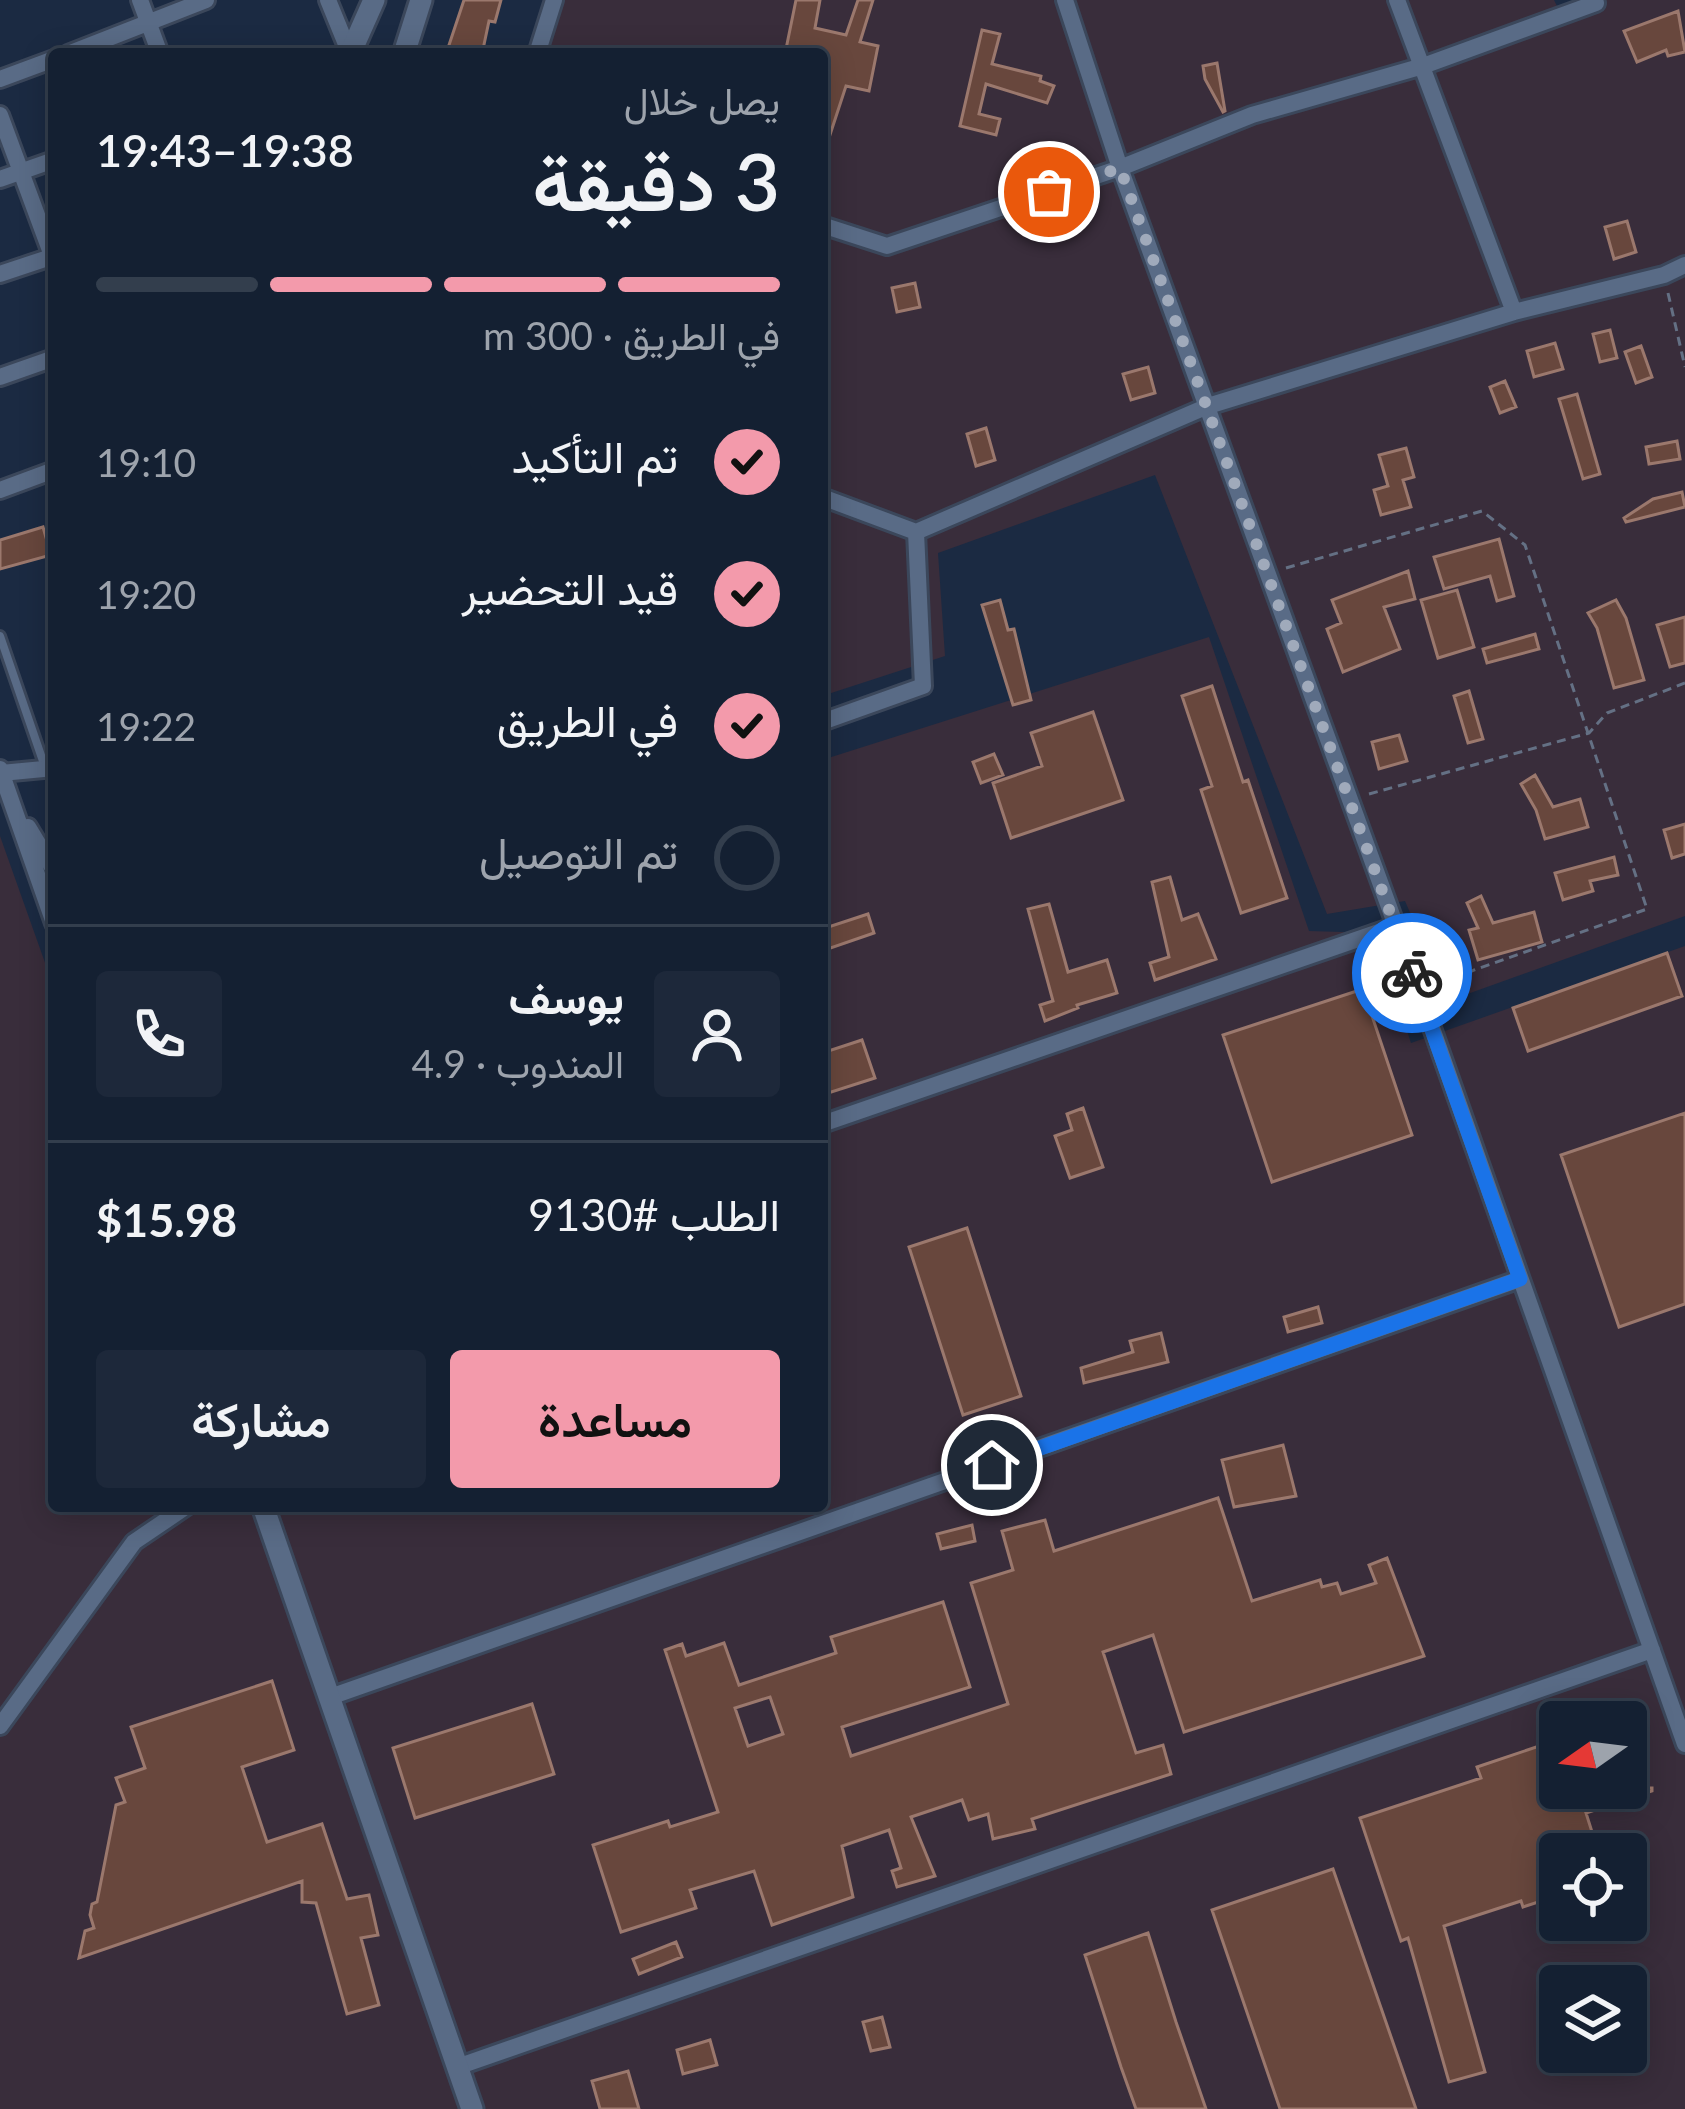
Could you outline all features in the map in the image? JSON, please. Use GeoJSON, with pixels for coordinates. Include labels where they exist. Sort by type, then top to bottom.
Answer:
{"type":"FeatureCollection","features":[{"type":"Feature","properties":{"kind":"street"},"geometry":{"type":"LineString","coordinates":[[140,0],[158,48]]}},
{"type":"Feature","properties":{"kind":"street"},"geometry":{"type":"LineString","coordinates":[[84,48],[206,0]]}},
{"type":"Feature","properties":{"kind":"street"},"geometry":{"type":"LineString","coordinates":[[328,0],[348,48]]}},
{"type":"Feature","properties":{"kind":"street"},"geometry":{"type":"LineString","coordinates":[[353,48],[374,0]]}},
{"type":"Feature","properties":{"kind":"street"},"geometry":{"type":"LineString","coordinates":[[406,48],[421,0]]}},
{"type":"Feature","properties":{"kind":"street"},"geometry":{"type":"LineString","coordinates":[[539,48],[554,0]]}},
{"type":"Feature","properties":{"kind":"street"},"geometry":{"type":"LineString","coordinates":[[1065,0],[1120,168],[1396,926],[1685,1744]]}},
{"type":"Feature","properties":{"kind":"street"},"geometry":{"type":"LineString","coordinates":[[1397,0],[1514,312]]}},
{"type":"Feature","properties":{"kind":"street"},"geometry":{"type":"LineString","coordinates":[[828,228],[887,246],[1120,168],[1252,115],[1423,66],[1596,3],[1594,0]]}},
{"type":"Feature","properties":{"kind":"street"},"geometry":{"type":"LineString","coordinates":[[0,80],[48,61]]}},
{"type":"Feature","properties":{"kind":"street"},"geometry":{"type":"LineString","coordinates":[[0,115],[48,242]]}},
{"type":"Feature","properties":{"kind":"street"},"geometry":{"type":"LineString","coordinates":[[0,179],[48,162]]}},
{"type":"Feature","properties":{"kind":"street"},"geometry":{"type":"LineString","coordinates":[[0,274],[48,260]]}},
{"type":"Feature","properties":{"kind":"street"},"geometry":{"type":"LineString","coordinates":[[828,498],[916,532],[1208,406],[1685,265]]}},
{"type":"Feature","properties":{"kind":"street"},"geometry":{"type":"LineString","coordinates":[[0,377],[48,360]]}},
{"type":"Feature","properties":{"kind":"street"},"geometry":{"type":"LineString","coordinates":[[0,490],[48,472]]}},
{"type":"Feature","properties":{"kind":"street"},"geometry":{"type":"LineString","coordinates":[[828,720],[923,686],[916,532]]}},
{"type":"Feature","properties":{"kind":"street"},"geometry":{"type":"LineString","coordinates":[[3,777],[48,768]]}},
{"type":"Feature","properties":{"kind":"street"},"geometry":{"type":"LineString","coordinates":[[3,777],[48,859]]}},
{"type":"Feature","properties":{"kind":"street"},"geometry":{"type":"LineString","coordinates":[[3,777],[48,905]]}},
{"type":"Feature","properties":{"kind":"street"},"geometry":{"type":"LineString","coordinates":[[828,1122],[1396,926]]}},
{"type":"Feature","properties":{"kind":"street"},"geometry":{"type":"LineString","coordinates":[[330,1697],[1520,1279]]}},
{"type":"Feature","properties":{"kind":"street"},"geometry":{"type":"LineString","coordinates":[[0,1726],[134,1542],[178,1512]]}},
{"type":"Feature","properties":{"kind":"street"},"geometry":{"type":"LineString","coordinates":[[264,1512],[472,2109]]}},
{"type":"Feature","properties":{"kind":"street"},"geometry":{"type":"LineString","coordinates":[[457,2067],[1652,1650]]}},
{"type":"Feature","properties":{"kind":"lane"},"geometry":{"type":"LineString","coordinates":[[0,636],[48,763]]}},
{"type":"Feature","properties":{"kind":"path"},"geometry":{"type":"LineString","coordinates":[[1664,274],[1685,367]]}},
{"type":"Feature","properties":{"kind":"path"},"geometry":{"type":"LineString","coordinates":[[1268,573],[1482,511],[1525,544],[1647,909],[1474,970],[1421,997]]}},
{"type":"Feature","properties":{"kind":"path"},"geometry":{"type":"LineString","coordinates":[[1350,799],[1589,733],[1607,713],[1685,683]]}},
{"type":"Feature","properties":{"kind":"shaded area"},"geometry":{"type":"Polygon","coordinates":[[[557,0],[1554,0],[1559,10],[1585,0],[1685,0],[1685,916],[1448,1001],[1405,901],[1327,914],[1155,475],[938,553],[945,656],[828,694],[828,48],[542,48],[557,0]]]}},
{"type":"Feature","properties":{"kind":"shaded area"},"geometry":{"type":"Polygon","coordinates":[[[1209,637],[1309,931],[1375,933],[1411,1043],[1685,946],[1685,2109],[0,2109],[0,836],[48,971],[48,1512],[828,1512],[828,758],[1209,637]]]}},
{"type":"Feature","properties":{"kind":"building"},"geometry":{"type":"Polygon","coordinates":[[[464,0],[501,0],[495,22],[489,21],[483,48],[448,48],[464,0]]]}},
{"type":"Feature","properties":{"kind":"building"},"geometry":{"type":"Polygon","coordinates":[[[796,0],[820,0],[815,28],[846,35],[858,0],[873,0],[860,42],[878,46],[869,91],[846,86],[828,141],[828,48],[786,48],[796,0]]]}},
{"type":"Feature","properties":{"kind":"building"},"geometry":{"type":"Polygon","coordinates":[[[1678,11],[1685,52],[1668,56],[1666,50],[1637,62],[1624,31],[1678,11]]]}},
{"type":"Feature","properties":{"kind":"building"},"geometry":{"type":"Polygon","coordinates":[[[982,30],[1000,34],[992,64],[1041,76],[1040,81],[1054,86],[1047,103],[986,84],[979,114],[1000,119],[996,135],[960,126],[982,30]]]}},
{"type":"Feature","properties":{"kind":"building"},"geometry":{"type":"Polygon","coordinates":[[[1217,63],[1225,111],[1223,112],[1203,66],[1217,63]]]}},
{"type":"Feature","properties":{"kind":"building"},"geometry":{"type":"Polygon","coordinates":[[[1627,221],[1636,252],[1614,259],[1605,227],[1627,221]]]}},
{"type":"Feature","properties":{"kind":"building"},"geometry":{"type":"Polygon","coordinates":[[[915,283],[920,307],[897,312],[892,288],[915,283]]]}},
{"type":"Feature","properties":{"kind":"building"},"geometry":{"type":"Polygon","coordinates":[[[1610,330],[1617,358],[1600,362],[1593,334],[1610,330]]]}},
{"type":"Feature","properties":{"kind":"building"},"geometry":{"type":"Polygon","coordinates":[[[1555,343],[1563,369],[1534,377],[1527,351],[1555,343]]]}},
{"type":"Feature","properties":{"kind":"building"},"geometry":{"type":"Polygon","coordinates":[[[1641,346],[1652,377],[1636,383],[1625,352],[1641,346]]]}},
{"type":"Feature","properties":{"kind":"building"},"geometry":{"type":"Polygon","coordinates":[[[1148,367],[1155,393],[1131,400],[1123,374],[1148,367]]]}},
{"type":"Feature","properties":{"kind":"building"},"geometry":{"type":"Polygon","coordinates":[[[1505,381],[1516,407],[1500,413],[1490,387],[1505,381]]]}},
{"type":"Feature","properties":{"kind":"building"},"geometry":{"type":"Polygon","coordinates":[[[1577,394],[1600,474],[1583,479],[1559,399],[1577,394]]]}},
{"type":"Feature","properties":{"kind":"building"},"geometry":{"type":"Polygon","coordinates":[[[986,428],[995,460],[976,466],[967,434],[986,428]]]}},
{"type":"Feature","properties":{"kind":"building"},"geometry":{"type":"Polygon","coordinates":[[[1677,441],[1680,459],[1649,464],[1646,447],[1677,441]]]}},
{"type":"Feature","properties":{"kind":"building"},"geometry":{"type":"Polygon","coordinates":[[[1406,448],[1414,477],[1403,480],[1411,507],[1381,515],[1374,490],[1388,486],[1379,455],[1406,448]]]}},
{"type":"Feature","properties":{"kind":"building"},"geometry":{"type":"Polygon","coordinates":[[[1682,492],[1685,507],[1626,522],[1624,518],[1653,499],[1682,492]]]}},
{"type":"Feature","properties":{"kind":"building"},"geometry":{"type":"Polygon","coordinates":[[[43,527],[48,556],[0,569],[0,540],[43,527]]]}},
{"type":"Feature","properties":{"kind":"building"},"geometry":{"type":"Polygon","coordinates":[[[1499,539],[1514,596],[1497,601],[1490,576],[1444,589],[1434,557],[1499,539]]]}},
{"type":"Feature","properties":{"kind":"building"},"geometry":{"type":"Polygon","coordinates":[[[1408,571],[1415,599],[1384,607],[1400,649],[1343,672],[1327,629],[1341,623],[1332,600],[1408,571]]]}},
{"type":"Feature","properties":{"kind":"building"},"geometry":{"type":"Polygon","coordinates":[[[1457,590],[1474,647],[1438,658],[1421,600],[1457,590]]]}},
{"type":"Feature","properties":{"kind":"building"},"geometry":{"type":"Polygon","coordinates":[[[1000,600],[1008,630],[1014,629],[1031,700],[1013,705],[982,605],[1000,600]]]}},
{"type":"Feature","properties":{"kind":"building"},"geometry":{"type":"Polygon","coordinates":[[[1616,600],[1644,680],[1614,688],[1588,613],[1616,600]]]}},
{"type":"Feature","properties":{"kind":"building"},"geometry":{"type":"Polygon","coordinates":[[[1685,617],[1685,663],[1670,667],[1657,625],[1685,617]]]}},
{"type":"Feature","properties":{"kind":"building"},"geometry":{"type":"Polygon","coordinates":[[[1535,634],[1539,649],[1487,663],[1483,649],[1535,634]]]}},
{"type":"Feature","properties":{"kind":"building"},"geometry":{"type":"Polygon","coordinates":[[[1212,686],[1287,898],[1241,913],[1201,790],[1212,786],[1182,696],[1212,686]]]}},
{"type":"Feature","properties":{"kind":"building"},"geometry":{"type":"Polygon","coordinates":[[[1469,691],[1483,739],[1468,743],[1454,696],[1469,691]]]}},
{"type":"Feature","properties":{"kind":"building"},"geometry":{"type":"Polygon","coordinates":[[[1093,712],[1123,800],[1011,838],[993,783],[1042,766],[1031,733],[1093,712]]]}},
{"type":"Feature","properties":{"kind":"building"},"geometry":{"type":"Polygon","coordinates":[[[1399,735],[1407,761],[1379,769],[1372,742],[1399,735]]]}},
{"type":"Feature","properties":{"kind":"building"},"geometry":{"type":"Polygon","coordinates":[[[994,754],[1003,775],[981,783],[973,762],[994,754]]]}},
{"type":"Feature","properties":{"kind":"building"},"geometry":{"type":"Polygon","coordinates":[[[1535,775],[1553,807],[1580,799],[1588,827],[1545,839],[1521,784],[1535,775]]]}},
{"type":"Feature","properties":{"kind":"building"},"geometry":{"type":"Polygon","coordinates":[[[1685,824],[1685,854],[1672,858],[1664,830],[1685,824]]]}},
{"type":"Feature","properties":{"kind":"building"},"geometry":{"type":"Polygon","coordinates":[[[1614,857],[1618,875],[1590,881],[1593,891],[1563,900],[1555,873],[1614,857]]]}},
{"type":"Feature","properties":{"kind":"building"},"geometry":{"type":"Polygon","coordinates":[[[1170,877],[1182,920],[1198,914],[1216,959],[1155,980],[1150,963],[1169,957],[1152,882],[1170,877]]]}},
{"type":"Feature","properties":{"kind":"building"},"geometry":{"type":"Polygon","coordinates":[[[1481,896],[1493,923],[1534,912],[1542,942],[1478,960],[1469,930],[1478,928],[1467,903],[1481,896]]]}},
{"type":"Feature","properties":{"kind":"building"},"geometry":{"type":"Polygon","coordinates":[[[1049,904],[1068,972],[1107,960],[1117,993],[1045,1021],[1040,1005],[1053,1001],[1028,909],[1049,904]]]}},
{"type":"Feature","properties":{"kind":"building"},"geometry":{"type":"Polygon","coordinates":[[[868,914],[874,933],[828,949],[828,927],[868,914]]]}},
{"type":"Feature","properties":{"kind":"building"},"geometry":{"type":"Polygon","coordinates":[[[1667,953],[1682,996],[1528,1051],[1513,1008],[1667,953]]]}},
{"type":"Feature","properties":{"kind":"building"},"geometry":{"type":"Polygon","coordinates":[[[1363,989],[1412,1135],[1272,1182],[1223,1035],[1363,989]]]}},
{"type":"Feature","properties":{"kind":"building"},"geometry":{"type":"Polygon","coordinates":[[[862,1040],[875,1078],[828,1093],[828,1051],[862,1040]]]}},
{"type":"Feature","properties":{"kind":"building"},"geometry":{"type":"Polygon","coordinates":[[[1083,1108],[1103,1167],[1070,1178],[1055,1136],[1072,1130],[1067,1114],[1083,1108]]]}},
{"type":"Feature","properties":{"kind":"building"},"geometry":{"type":"Polygon","coordinates":[[[1685,1113],[1685,1304],[1619,1327],[1561,1155],[1685,1113]]]}},
{"type":"Feature","properties":{"kind":"building"},"geometry":{"type":"Polygon","coordinates":[[[967,1228],[1021,1396],[963,1415],[909,1247],[967,1228]]]}},
{"type":"Feature","properties":{"kind":"building"},"geometry":{"type":"Polygon","coordinates":[[[1318,1307],[1322,1323],[1288,1332],[1284,1317],[1318,1307]]]}},
{"type":"Feature","properties":{"kind":"building"},"geometry":{"type":"Polygon","coordinates":[[[1161,1333],[1168,1362],[1084,1383],[1081,1368],[1133,1352],[1130,1341],[1161,1333]]]}},
{"type":"Feature","properties":{"kind":"building"},"geometry":{"type":"Polygon","coordinates":[[[1283,1445],[1296,1496],[1234,1507],[1222,1460],[1283,1445]]]}},
{"type":"Feature","properties":{"kind":"building"},"geometry":{"type":"Polygon","coordinates":[[[1218,1498],[1252,1601],[1320,1580],[1322,1587],[1337,1583],[1341,1594],[1376,1583],[1369,1565],[1387,1558],[1424,1656],[1184,1732],[1153,1635],[1103,1652],[1136,1753],[1163,1745],[1171,1774],[1032,1819],[1035,1829],[993,1839],[988,1814],[969,1820],[962,1800],[911,1817],[935,1876],[897,1887],[892,1871],[901,1868],[889,1830],[842,1846],[853,1897],[772,1925],[754,1871],[690,1890],[696,1908],[621,1932],[593,1845],[668,1821],[670,1827],[718,1812],[665,1650],[682,1644],[686,1656],[724,1643],[739,1685],[836,1653],[831,1637],[943,1602],[970,1687],[842,1727],[851,1756],[1008,1704],[971,1583],[1013,1570],[1002,1531],[1045,1520],[1054,1551],[1218,1498]],[[770,1697],[735,1708],[748,1746],[783,1734],[770,1697]]]}},
{"type":"Feature","properties":{"kind":"building"},"geometry":{"type":"Polygon","coordinates":[[[972,1525],[975,1541],[941,1549],[937,1534],[972,1525]]]}},
{"type":"Feature","properties":{"kind":"building"},"geometry":{"type":"Polygon","coordinates":[[[272,1681],[294,1750],[242,1767],[267,1842],[322,1824],[347,1899],[369,1895],[378,1935],[361,1938],[379,2005],[347,2014],[316,1903],[302,1902],[302,1881],[79,1958],[85,1931],[94,1928],[90,1915],[97,1902],[116,1805],[125,1802],[116,1778],[145,1768],[131,1727],[272,1681]]]}},
{"type":"Feature","properties":{"kind":"building"},"geometry":{"type":"Polygon","coordinates":[[[532,1704],[554,1774],[415,1818],[393,1748],[532,1704]]]}},
{"type":"Feature","properties":{"kind":"building"},"geometry":{"type":"Polygon","coordinates":[[[1539,1746],[1539,1809],[1598,1809],[1586,1813],[1592,1833],[1539,1833],[1539,1902],[1523,1907],[1521,1901],[1444,1926],[1485,2072],[1449,2082],[1408,1938],[1401,1941],[1360,1818],[1481,1778],[1477,1767],[1539,1746]]]}},
{"type":"Feature","properties":{"kind":"building"},"geometry":{"type":"Polygon","coordinates":[[[1333,1869],[1416,2109],[1280,2109],[1212,1910],[1333,1869]]]}},
{"type":"Feature","properties":{"kind":"building"},"geometry":{"type":"Polygon","coordinates":[[[1148,1933],[1206,2109],[1136,2109],[1121,2067],[1085,1955],[1148,1933]]]}},
{"type":"Feature","properties":{"kind":"building"},"geometry":{"type":"Polygon","coordinates":[[[676,1942],[682,1957],[639,1974],[633,1959],[676,1942]]]}},
{"type":"Feature","properties":{"kind":"building"},"geometry":{"type":"Polygon","coordinates":[[[882,2017],[890,2047],[871,2051],[863,2022],[882,2017]]]}},
{"type":"Feature","properties":{"kind":"building"},"geometry":{"type":"Polygon","coordinates":[[[710,2040],[717,2065],[683,2074],[677,2050],[710,2040]]]}},
{"type":"Feature","properties":{"kind":"building"},"geometry":{"type":"Polygon","coordinates":[[[628,2071],[639,2109],[600,2109],[592,2081],[628,2071]]]}},
{"type":"Feature","properties":{"kind":"way so far"},"geometry":{"type":"LineString","coordinates":[[1049,192],[1120,168],[1412,973]]}},
{"type":"Feature","properties":{"kind":"route"},"geometry":{"type":"LineString","coordinates":[[992,1465],[1520,1279],[1412,973]]}}]}
